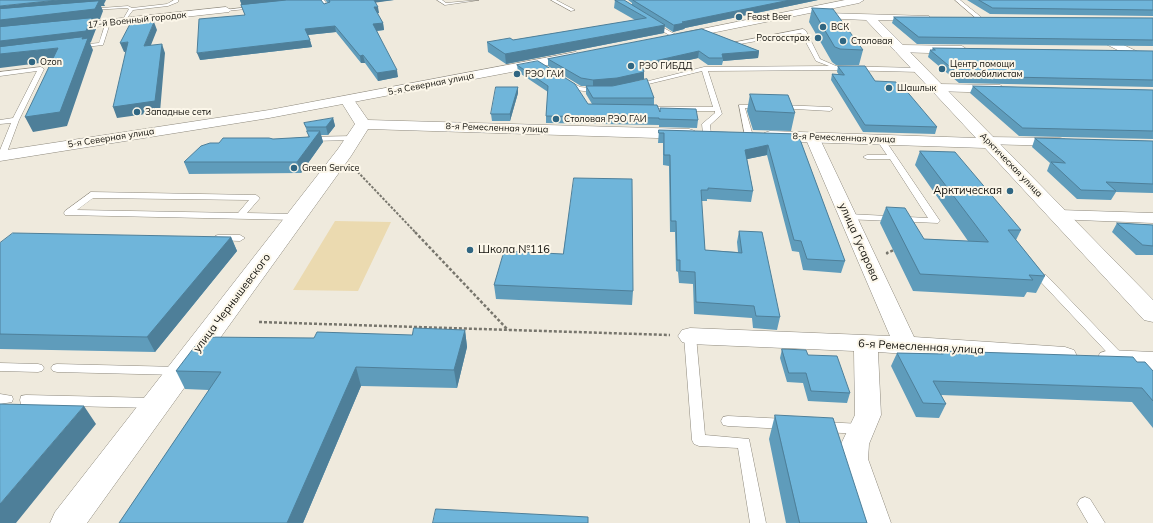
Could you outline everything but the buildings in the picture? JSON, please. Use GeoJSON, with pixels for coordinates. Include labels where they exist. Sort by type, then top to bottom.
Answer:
{"type":"FeatureCollection","features":[{"type":"Feature","properties":{"kind":"main road"},"geometry":{"type":"LineString","coordinates":[[661,40],[860,0]]}},
{"type":"Feature","properties":{"kind":"main road"},"geometry":{"type":"LineString","coordinates":[[860,0],[850,6],[850,8],[862,13],[896,17]]}},
{"type":"Feature","properties":{"kind":"main road"},"geometry":{"type":"LineString","coordinates":[[790,14],[934,18]]}},
{"type":"Feature","properties":{"kind":"main road","name":"Арктическая улица"},"geometry":{"type":"LineString","coordinates":[[869,17],[1153,314]]}},
{"type":"Feature","properties":{"kind":"main road"},"geometry":{"type":"LineString","coordinates":[[964,18],[983,18]]}},
{"type":"Feature","properties":{"kind":"main road"},"geometry":{"type":"LineString","coordinates":[[1081,28],[1153,64]]}},
{"type":"Feature","properties":{"kind":"main road"},"geometry":{"type":"LineString","coordinates":[[900,49],[971,50]]}},
{"type":"Feature","properties":{"kind":"main road"},"geometry":{"type":"LineString","coordinates":[[1105,52],[1153,52]]}},
{"type":"Feature","properties":{"kind":"main road","name":"5-я Северная улица"},"geometry":{"type":"LineString","coordinates":[[1,156],[347,100],[541,66],[584,55]]}},
{"type":"Feature","properties":{"kind":"main road"},"geometry":{"type":"LineString","coordinates":[[347,100],[358,131]]}},
{"type":"Feature","properties":{"kind":"main road","name":"8-я Ремесленная улица"},"geometry":{"type":"LineString","coordinates":[[358,131],[728,135],[989,142]]}},
{"type":"Feature","properties":{"kind":"main road","name":"улица Чернышевского"},"geometry":{"type":"LineString","coordinates":[[67,523],[296,217],[358,131]]}},
{"type":"Feature","properties":{"kind":"street","name":"17-й Военный городок"},"geometry":{"type":"LineString","coordinates":[[54,29],[226,10]]}},
{"type":"Feature","properties":{"kind":"street"},"geometry":{"type":"LineString","coordinates":[[938,88],[1010,89]]}},
{"type":"Feature","properties":{"kind":"street","name":"улица Гусарова"},"geometry":{"type":"LineString","coordinates":[[812,137],[906,346]]}},
{"type":"Feature","properties":{"kind":"street","name":"8-я Ремесленная улица"},"geometry":{"type":"LineString","coordinates":[[989,142],[1075,142]]}},
{"type":"Feature","properties":{"kind":"street"},"geometry":{"type":"LineString","coordinates":[[1059,215],[1153,218]]}},
{"type":"Feature","properties":{"kind":"street","name":"6-я Ремесленная улица"},"geometry":{"type":"LineString","coordinates":[[690,336],[906,346],[1153,362]]}},
{"type":"Feature","properties":{"kind":"street"},"geometry":{"type":"LineString","coordinates":[[866,344],[868,414],[855,444],[854,460],[875,523]]}},
{"type":"Feature","properties":{"kind":"lane"},"geometry":{"type":"LineString","coordinates":[[84,10],[168,5],[176,2],[176,0]]}},
{"type":"Feature","properties":{"kind":"lane"},"geometry":{"type":"LineString","coordinates":[[312,1],[321,0],[328,8]]}},
{"type":"Feature","properties":{"kind":"lane"},"geometry":{"type":"LineString","coordinates":[[439,0],[446,4],[477,0]]}},
{"type":"Feature","properties":{"kind":"lane"},"geometry":{"type":"LineString","coordinates":[[553,0],[573,10]]}},
{"type":"Feature","properties":{"kind":"lane"},"geometry":{"type":"LineString","coordinates":[[957,0],[983,18]]}},
{"type":"Feature","properties":{"kind":"lane"},"geometry":{"type":"LineString","coordinates":[[88,5],[123,2],[129,8]]}},
{"type":"Feature","properties":{"kind":"lane"},"geometry":{"type":"LineString","coordinates":[[226,10],[260,7]]}},
{"type":"Feature","properties":{"kind":"lane"},"geometry":{"type":"LineString","coordinates":[[124,21],[129,8]]}},
{"type":"Feature","properties":{"kind":"lane"},"geometry":{"type":"LineString","coordinates":[[650,21],[676,38]]}},
{"type":"Feature","properties":{"kind":"lane"},"geometry":{"type":"LineString","coordinates":[[70,48],[101,44],[108,23]]}},
{"type":"Feature","properties":{"kind":"lane"},"geometry":{"type":"LineString","coordinates":[[729,44],[803,31],[818,60],[839,68]]}},
{"type":"Feature","properties":{"kind":"lane"},"geometry":{"type":"LineString","coordinates":[[632,86],[704,69],[839,68],[920,70]]}},
{"type":"Feature","properties":{"kind":"lane"},"geometry":{"type":"LineString","coordinates":[[0,74],[41,69],[16,120],[1,156]]}},
{"type":"Feature","properties":{"kind":"lane"},"geometry":{"type":"LineString","coordinates":[[704,69],[719,114],[706,124],[728,135],[741,106],[830,109]]}},
{"type":"Feature","properties":{"kind":"lane"},"geometry":{"type":"LineString","coordinates":[[559,77],[578,90],[582,96]]}},
{"type":"Feature","properties":{"kind":"lane"},"geometry":{"type":"LineString","coordinates":[[578,90],[609,90]]}},
{"type":"Feature","properties":{"kind":"lane"},"geometry":{"type":"LineString","coordinates":[[634,109],[717,109]]}},
{"type":"Feature","properties":{"kind":"lane"},"geometry":{"type":"LineString","coordinates":[[0,122],[16,120]]}},
{"type":"Feature","properties":{"kind":"lane"},"geometry":{"type":"LineString","coordinates":[[298,140],[358,131]]}},
{"type":"Feature","properties":{"kind":"lane"},"geometry":{"type":"LineString","coordinates":[[848,217],[934,221],[880,139]]}},
{"type":"Feature","properties":{"kind":"lane"},"geometry":{"type":"LineString","coordinates":[[867,156],[892,157]]}},
{"type":"Feature","properties":{"kind":"lane"},"geometry":{"type":"LineString","coordinates":[[240,216],[256,198],[92,195],[68,213],[296,217]]}},
{"type":"Feature","properties":{"kind":"lane"},"geometry":{"type":"LineString","coordinates":[[910,220],[916,230]]}},
{"type":"Feature","properties":{"kind":"lane"},"geometry":{"type":"LineString","coordinates":[[208,238],[240,238]]}},
{"type":"Feature","properties":{"kind":"lane"},"geometry":{"type":"LineString","coordinates":[[1042,277],[1122,360]]}},
{"type":"Feature","properties":{"kind":"lane"},"geometry":{"type":"LineString","coordinates":[[690,336],[699,440],[744,443],[758,523]]}},
{"type":"Feature","properties":{"kind":"lane"},"geometry":{"type":"LineString","coordinates":[[0,367],[38,368]]}},
{"type":"Feature","properties":{"kind":"lane"},"geometry":{"type":"LineString","coordinates":[[57,368],[181,371]]}},
{"type":"Feature","properties":{"kind":"lane"},"geometry":{"type":"LineString","coordinates":[[26,400],[157,403]]}},
{"type":"Feature","properties":{"kind":"lane"},"geometry":{"type":"LineString","coordinates":[[728,421],[798,425]]}},
{"type":"Feature","properties":{"kind":"lane"},"geometry":{"type":"LineString","coordinates":[[814,426],[861,429]]}},
{"type":"Feature","properties":{"kind":"lane"},"geometry":{"type":"LineString","coordinates":[[1085,504],[1097,523]]}},
{"type":"Feature","properties":{"kind":"path"},"geometry":{"type":"LineString","coordinates":[[352,167],[508,330]]}},
{"type":"Feature","properties":{"kind":"path"},"geometry":{"type":"LineString","coordinates":[[891,260],[888,253],[898,248]]}},
{"type":"Feature","properties":{"kind":"path"},"geometry":{"type":"LineString","coordinates":[[259,322],[690,336]]}},
{"type":"Feature","properties":{"kind":"shaded area"},"geometry":{"type":"Polygon","coordinates":[[[335,221],[391,222],[358,291],[293,290],[335,221]]]}},
{"type":"Feature","properties":{"kind":"place","name":"Feast Beer"},"geometry":{"type":"Point","coordinates":[739,17]}},
{"type":"Feature","properties":{"kind":"place","name":"ВСК"},"geometry":{"type":"Point","coordinates":[823,27]}},
{"type":"Feature","properties":{"kind":"place","name":"Росгосстрах"},"geometry":{"type":"Point","coordinates":[818,38]}},
{"type":"Feature","properties":{"kind":"place","name":"Столовая"},"geometry":{"type":"Point","coordinates":[843,41]}},
{"type":"Feature","properties":{"kind":"place","name":"Ozon"},"geometry":{"type":"Point","coordinates":[32,62]}},
{"type":"Feature","properties":{"kind":"place","name":"РЭО ГИБДД"},"geometry":{"type":"Point","coordinates":[631,66]}},
{"type":"Feature","properties":{"kind":"place","name":"Центр помощи автомобилистам"},"geometry":{"type":"Point","coordinates":[942,69]}},
{"type":"Feature","properties":{"kind":"place","name":"РЭО ГАИ"},"geometry":{"type":"Point","coordinates":[517,74]}},
{"type":"Feature","properties":{"kind":"place","name":"Шашлык"},"geometry":{"type":"Point","coordinates":[889,88]}},
{"type":"Feature","properties":{"kind":"place","name":"Западные сети"},"geometry":{"type":"Point","coordinates":[137,112]}},
{"type":"Feature","properties":{"kind":"place","name":"Столовая РЭО ГАИ"},"geometry":{"type":"Point","coordinates":[556,119]}},
{"type":"Feature","properties":{"kind":"place","name":"Green Service"},"geometry":{"type":"Point","coordinates":[294,168]}},
{"type":"Feature","properties":{"kind":"place","name":"Арктическая"},"geometry":{"type":"Point","coordinates":[1010,191]}},
{"type":"Feature","properties":{"kind":"place","name":"Школа №116"},"geometry":{"type":"Point","coordinates":[470,250]}}]}
